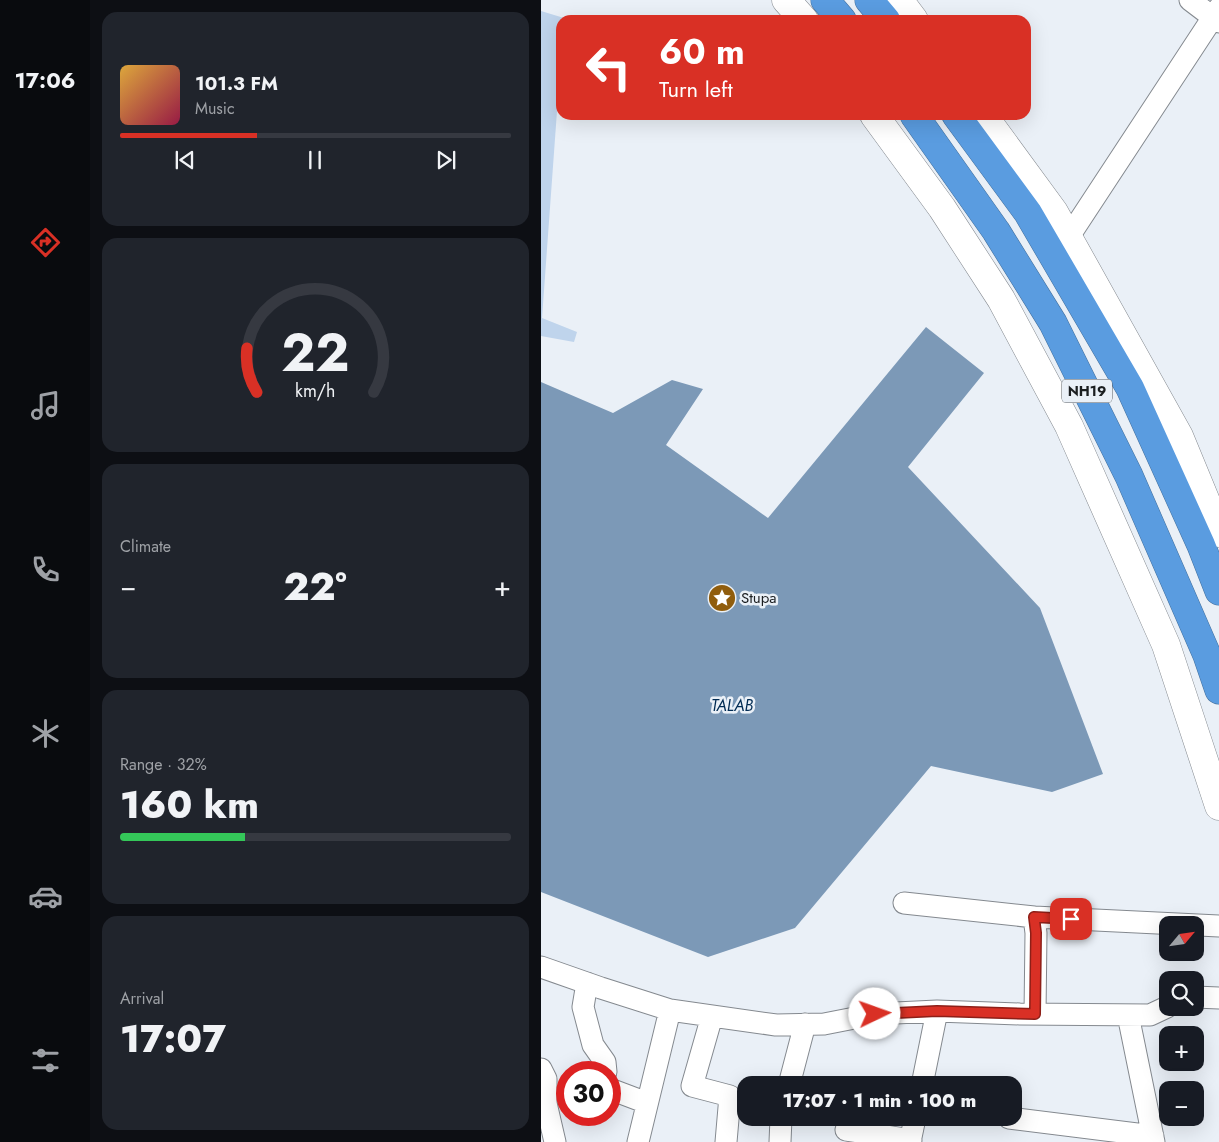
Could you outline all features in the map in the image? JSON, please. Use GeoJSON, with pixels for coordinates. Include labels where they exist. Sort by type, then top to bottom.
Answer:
{"type":"FeatureCollection","features":[{"type":"Feature","properties":{"kind":"highway"},"geometry":{"type":"LineString","coordinates":[[825,0],[838,15]]}},
{"type":"Feature","properties":{"kind":"highway"},"geometry":{"type":"LineString","coordinates":[[869,0],[882,15]]}},
{"type":"Feature","properties":{"kind":"highway","name":"NH19"},"geometry":{"type":"LineString","coordinates":[[917,120],[996,232],[1053,323],[1129,476],[1207,655],[1219,690]]}},
{"type":"Feature","properties":{"kind":"highway","name":"NH19"},"geometry":{"type":"LineString","coordinates":[[960,120],[1028,213],[1130,388],[1201,545],[1219,591]]}},
{"type":"Feature","properties":{"kind":"main road"},"geometry":{"type":"LineString","coordinates":[[786,0],[799,15]]}},
{"type":"Feature","properties":{"kind":"main road"},"geometry":{"type":"LineString","coordinates":[[899,0],[910,15]]}},
{"type":"Feature","properties":{"kind":"main road"},"geometry":{"type":"LineString","coordinates":[[878,120],[942,208],[1001,300],[1069,426],[1166,645],[1219,806]]}},
{"type":"Feature","properties":{"kind":"main road"},"geometry":{"type":"LineString","coordinates":[[987,120],[1054,212],[1069,238],[1179,436],[1216,521]]}},
{"type":"Feature","properties":{"kind":"street"},"geometry":{"type":"LineString","coordinates":[[1069,238],[1217,16],[1190,0]]}},
{"type":"Feature","properties":{"kind":"street"},"geometry":{"type":"LineString","coordinates":[[904,903],[1034,917],[1219,926]]}},
{"type":"Feature","properties":{"kind":"street"},"geometry":{"type":"LineString","coordinates":[[1034,917],[1036,933],[1035,1014]]}},
{"type":"Feature","properties":{"kind":"street"},"geometry":{"type":"LineString","coordinates":[[541,967],[587,984],[671,1010],[776,1025],[824,1024],[875,1014],[937,1011],[1150,1015],[1159,1011]]}},
{"type":"Feature","properties":{"kind":"street"},"geometry":{"type":"LineString","coordinates":[[587,984],[583,1007],[593,1045],[604,1061]]}},
{"type":"Feature","properties":{"kind":"street"},"geometry":{"type":"LineString","coordinates":[[1204,997],[1219,998]]}},
{"type":"Feature","properties":{"kind":"street"},"geometry":{"type":"LineString","coordinates":[[638,1142],[671,1010]]}},
{"type":"Feature","properties":{"kind":"street"},"geometry":{"type":"LineString","coordinates":[[924,1076],[937,1011]]}},
{"type":"Feature","properties":{"kind":"street"},"geometry":{"type":"LineString","coordinates":[[1022,1120],[1154,1139],[1128,1015]]}},
{"type":"Feature","properties":{"kind":"street"},"geometry":{"type":"LineString","coordinates":[[712,1016],[692,1086],[730,1096],[726,1142]]}},
{"type":"Feature","properties":{"kind":"street"},"geometry":{"type":"LineString","coordinates":[[791,1076],[805,1024]]}},
{"type":"Feature","properties":{"kind":"street"},"geometry":{"type":"LineString","coordinates":[[541,1068],[546,1079],[547,1103],[555,1142]]}},
{"type":"Feature","properties":{"kind":"street"},"geometry":{"type":"LineString","coordinates":[[621,1093],[647,1103]]}},
{"type":"Feature","properties":{"kind":"street"},"geometry":{"type":"LineString","coordinates":[[780,1142],[781,1126]]}},
{"type":"Feature","properties":{"kind":"street"},"geometry":{"type":"LineString","coordinates":[[846,1130],[910,1141],[913,1126]]}},
{"type":"Feature","properties":{"kind":"shaded area"},"geometry":{"type":"Polygon","coordinates":[[[541,11],[556,16],[556,120],[542,318],[577,332],[574,342],[541,336],[541,11]]]}},
{"type":"Feature","properties":{"kind":"water","name":"TALAB"},"geometry":{"type":"Polygon","coordinates":[[[926,327],[984,373],[908,467],[1040,608],[1103,774],[1052,792],[931,766],[795,928],[708,957],[541,892],[541,382],[613,413],[672,380],[703,389],[666,445],[768,518],[926,327]]]}},
{"type":"Feature","properties":{"kind":"place","name":"Stupa"},"geometry":{"type":"Point","coordinates":[722,598]}},
{"type":"Feature","properties":{"kind":"route"},"geometry":{"type":"LineString","coordinates":[[875,1014],[937,1011],[1035,1014],[1036,933],[1034,917],[1071,919]]}}]}
